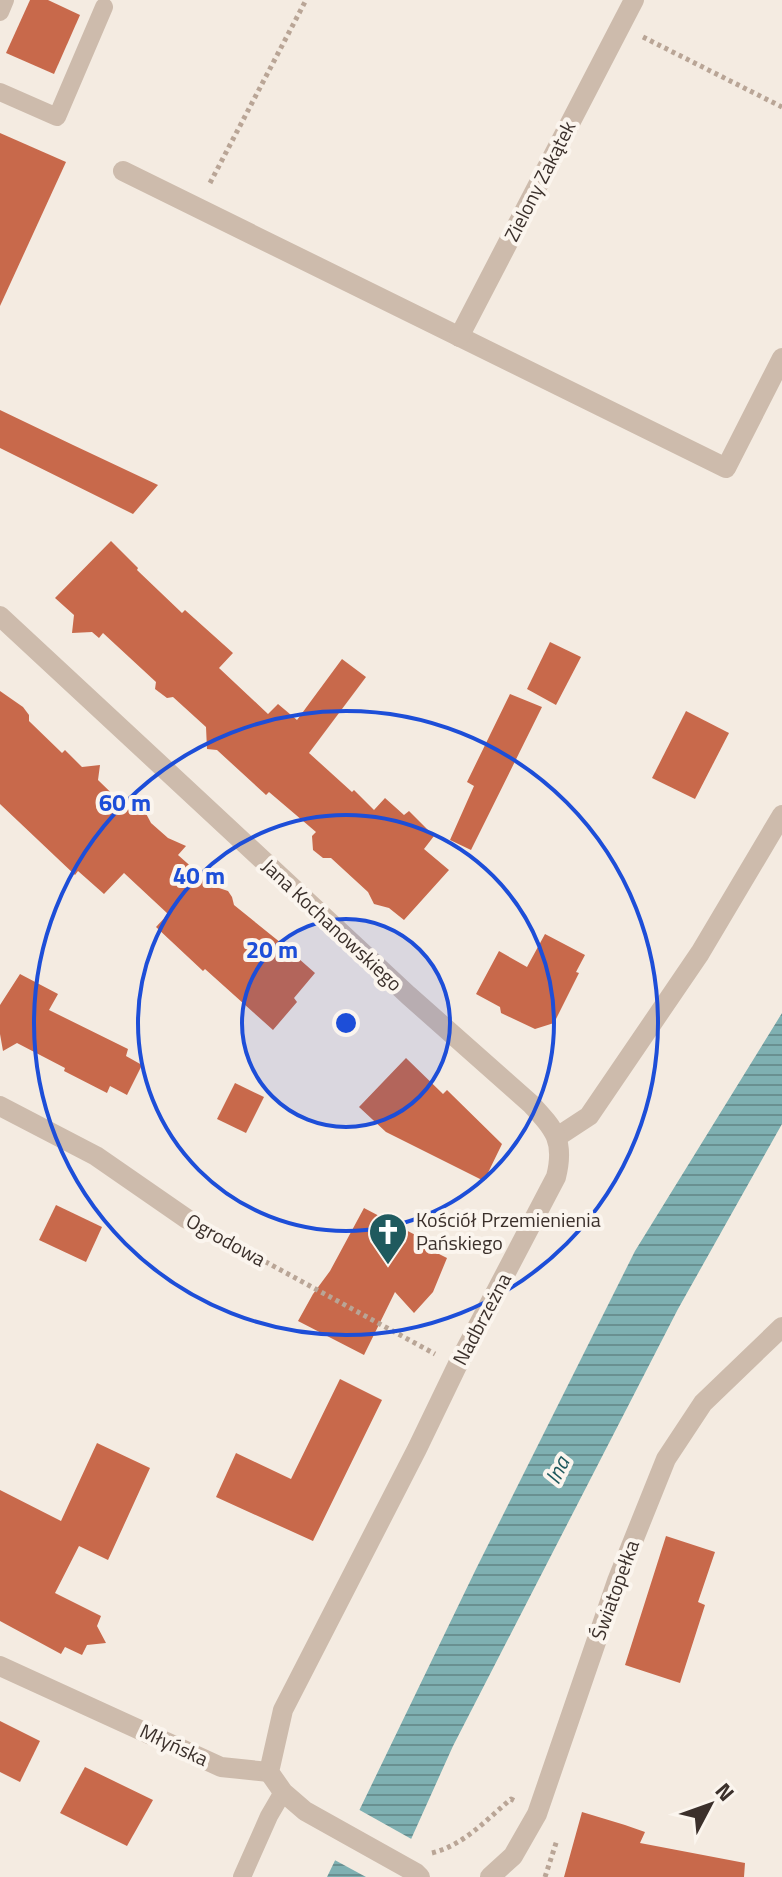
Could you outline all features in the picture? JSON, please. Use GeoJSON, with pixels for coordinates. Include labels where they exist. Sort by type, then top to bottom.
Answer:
{"type":"FeatureCollection","features":[{"type":"Feature","properties":{"kind":"street","name":"Zielony Zakątek"},"geometry":{"type":"LineString","coordinates":[[459,337],[634,0]]}},
{"type":"Feature","properties":{"kind":"street"},"geometry":{"type":"LineString","coordinates":[[123,171],[726,468],[782,358]]}},
{"type":"Feature","properties":{"kind":"street","name":"Jana Kochanowskiego"},"geometry":{"type":"LineString","coordinates":[[0,616],[313,908],[531,1104],[557,1137]]}},
{"type":"Feature","properties":{"kind":"street"},"geometry":{"type":"LineString","coordinates":[[557,1137],[589,1116],[700,953],[782,815]]}},
{"type":"Feature","properties":{"kind":"street","name":"Ogrodowa"},"geometry":{"type":"LineString","coordinates":[[0,1106],[96,1156],[187,1219]]}},
{"type":"Feature","properties":{"kind":"street","name":"Nadbrzeżna"},"geometry":{"type":"LineString","coordinates":[[269,1772],[283,1710],[556,1177],[561,1160],[557,1137]]}},
{"type":"Feature","properties":{"kind":"street","name":"Światopełka"},"geometry":{"type":"LineString","coordinates":[[490,1877],[513,1856],[537,1814],[617,1581],[666,1459],[703,1403],[782,1327]]}},
{"type":"Feature","properties":{"kind":"street","name":"Młyńska"},"geometry":{"type":"LineString","coordinates":[[0,1666],[221,1767],[269,1772]]}},
{"type":"Feature","properties":{"kind":"street"},"geometry":{"type":"LineString","coordinates":[[269,1772],[283,1792],[305,1811],[420,1868]]}},
{"type":"Feature","properties":{"kind":"lane"},"geometry":{"type":"LineString","coordinates":[[0,12],[5,0]]}},
{"type":"Feature","properties":{"kind":"lane"},"geometry":{"type":"LineString","coordinates":[[0,92],[57,117],[104,7]]}},
{"type":"Feature","properties":{"kind":"lane"},"geometry":{"type":"LineString","coordinates":[[242,1877],[283,1792]]}},
{"type":"Feature","properties":{"kind":"path"},"geometry":{"type":"LineString","coordinates":[[197,207],[306,0]]}},
{"type":"Feature","properties":{"kind":"path"},"geometry":{"type":"LineString","coordinates":[[621,25],[782,107]]}},
{"type":"Feature","properties":{"kind":"path","name":"Ogrodowa"},"geometry":{"type":"LineString","coordinates":[[187,1219],[457,1366]]}},
{"type":"Feature","properties":{"kind":"path"},"geometry":{"type":"LineString","coordinates":[[420,1868],[469,1835],[511,1799],[562,1825],[545,1877]]}},
{"type":"Feature","properties":{"kind":"water","name":"Ina"},"geometry":{"type":"Polygon","coordinates":[[[782,1013],[782,1124],[678,1309],[453,1746],[394,1877],[327,1877],[635,1251],[782,1013]]]}},
{"type":"Feature","properties":{"kind":"pier"},"geometry":{"type":"Polygon","coordinates":[[[356,1808],[415,1841],[399,1877],[366,1877],[331,1858],[356,1808]]]}},
{"type":"Feature","properties":{"kind":"building"},"geometry":{"type":"Polygon","coordinates":[[[30,0],[48,0],[80,15],[54,74],[6,53],[30,0]]]}},
{"type":"Feature","properties":{"kind":"building"},"geometry":{"type":"Polygon","coordinates":[[[0,133],[66,162],[0,306],[0,133]]]}},
{"type":"Feature","properties":{"kind":"building"},"geometry":{"type":"Polygon","coordinates":[[[0,410],[158,485],[133,514],[0,448],[0,410]]]}},
{"type":"Feature","properties":{"kind":"building"},"geometry":{"type":"Polygon","coordinates":[[[111,541],[182,613],[185,610],[233,653],[219,668],[268,714],[278,704],[297,720],[342,659],[366,677],[309,753],[374,810],[385,798],[404,815],[409,811],[434,836],[424,849],[449,870],[404,920],[389,908],[374,904],[368,892],[331,858],[323,858],[313,850],[312,836],[316,832],[269,792],[266,795],[217,750],[207,749],[206,727],[173,697],[167,698],[155,689],[156,682],[103,633],[99,638],[92,632],[72,633],[74,615],[55,598],[111,541]]]}},
{"type":"Feature","properties":{"kind":"building"},"geometry":{"type":"Polygon","coordinates":[[[550,642],[581,657],[556,705],[527,689],[550,642]]]}},
{"type":"Feature","properties":{"kind":"building"},"geometry":{"type":"Polygon","coordinates":[[[0,691],[23,707],[29,721],[62,753],[65,750],[82,767],[100,765],[98,780],[134,815],[142,806],[151,823],[168,838],[186,846],[178,855],[213,886],[228,891],[234,905],[315,973],[294,998],[297,1002],[273,1030],[156,927],[168,914],[124,873],[104,894],[78,871],[75,875],[0,804],[0,691]]]}},
{"type":"Feature","properties":{"kind":"building"},"geometry":{"type":"Polygon","coordinates":[[[510,694],[542,707],[471,850],[450,840],[474,786],[467,782],[510,694]]]}},
{"type":"Feature","properties":{"kind":"building"},"geometry":{"type":"Polygon","coordinates":[[[686,711],[729,733],[695,799],[652,778],[686,711]]]}},
{"type":"Feature","properties":{"kind":"building"},"geometry":{"type":"Polygon","coordinates":[[[545,934],[585,955],[554,1023],[535,1029],[501,1013],[500,1007],[476,994],[499,951],[527,967],[545,934]]]}},
{"type":"Feature","properties":{"kind":"building"},"geometry":{"type":"Polygon","coordinates":[[[20,974],[58,994],[49,1010],[128,1049],[126,1056],[142,1065],[127,1095],[110,1086],[107,1093],[17,1043],[3,1051],[0,1005],[20,974]]]}},
{"type":"Feature","properties":{"kind":"building"},"geometry":{"type":"Polygon","coordinates":[[[406,1058],[443,1094],[447,1090],[502,1144],[484,1181],[386,1132],[359,1107],[406,1058]]]}},
{"type":"Feature","properties":{"kind":"building"},"geometry":{"type":"Polygon","coordinates":[[[235,1083],[264,1097],[246,1133],[217,1119],[235,1083]]]}},
{"type":"Feature","properties":{"kind":"building"},"geometry":{"type":"Polygon","coordinates":[[[56,1205],[102,1227],[86,1262],[39,1240],[56,1205]]]}},
{"type":"Feature","properties":{"kind":"building"},"geometry":{"type":"Polygon","coordinates":[[[364,1208],[423,1239],[427,1248],[447,1258],[433,1292],[414,1313],[395,1292],[364,1355],[298,1321],[330,1271],[364,1208]]]}},
{"type":"Feature","properties":{"kind":"building"},"geometry":{"type":"Polygon","coordinates":[[[340,1379],[382,1400],[313,1541],[216,1497],[236,1453],[291,1479],[340,1379]]]}},
{"type":"Feature","properties":{"kind":"building"},"geometry":{"type":"Polygon","coordinates":[[[97,1443],[150,1468],[108,1560],[79,1546],[55,1593],[101,1616],[97,1626],[106,1643],[87,1645],[82,1655],[65,1647],[61,1654],[0,1621],[0,1490],[61,1521],[97,1443]]]}},
{"type":"Feature","properties":{"kind":"building"},"geometry":{"type":"Polygon","coordinates":[[[666,1536],[715,1552],[698,1602],[705,1605],[680,1683],[625,1665],[666,1536]]]}},
{"type":"Feature","properties":{"kind":"building"},"geometry":{"type":"Polygon","coordinates":[[[0,1721],[40,1741],[20,1782],[0,1772],[0,1721]]]}},
{"type":"Feature","properties":{"kind":"building"},"geometry":{"type":"Polygon","coordinates":[[[85,1767],[153,1800],[127,1846],[60,1813],[85,1767]]]}},
{"type":"Feature","properties":{"kind":"building"},"geometry":{"type":"Polygon","coordinates":[[[582,1812],[645,1832],[640,1843],[745,1863],[744,1877],[564,1877],[582,1812]]]}},
{"type":"Feature","properties":{"kind":"place","name":"Kościół Przemienienia Pańskiego"},"geometry":{"type":"Point","coordinates":[388,1266]}}]}
